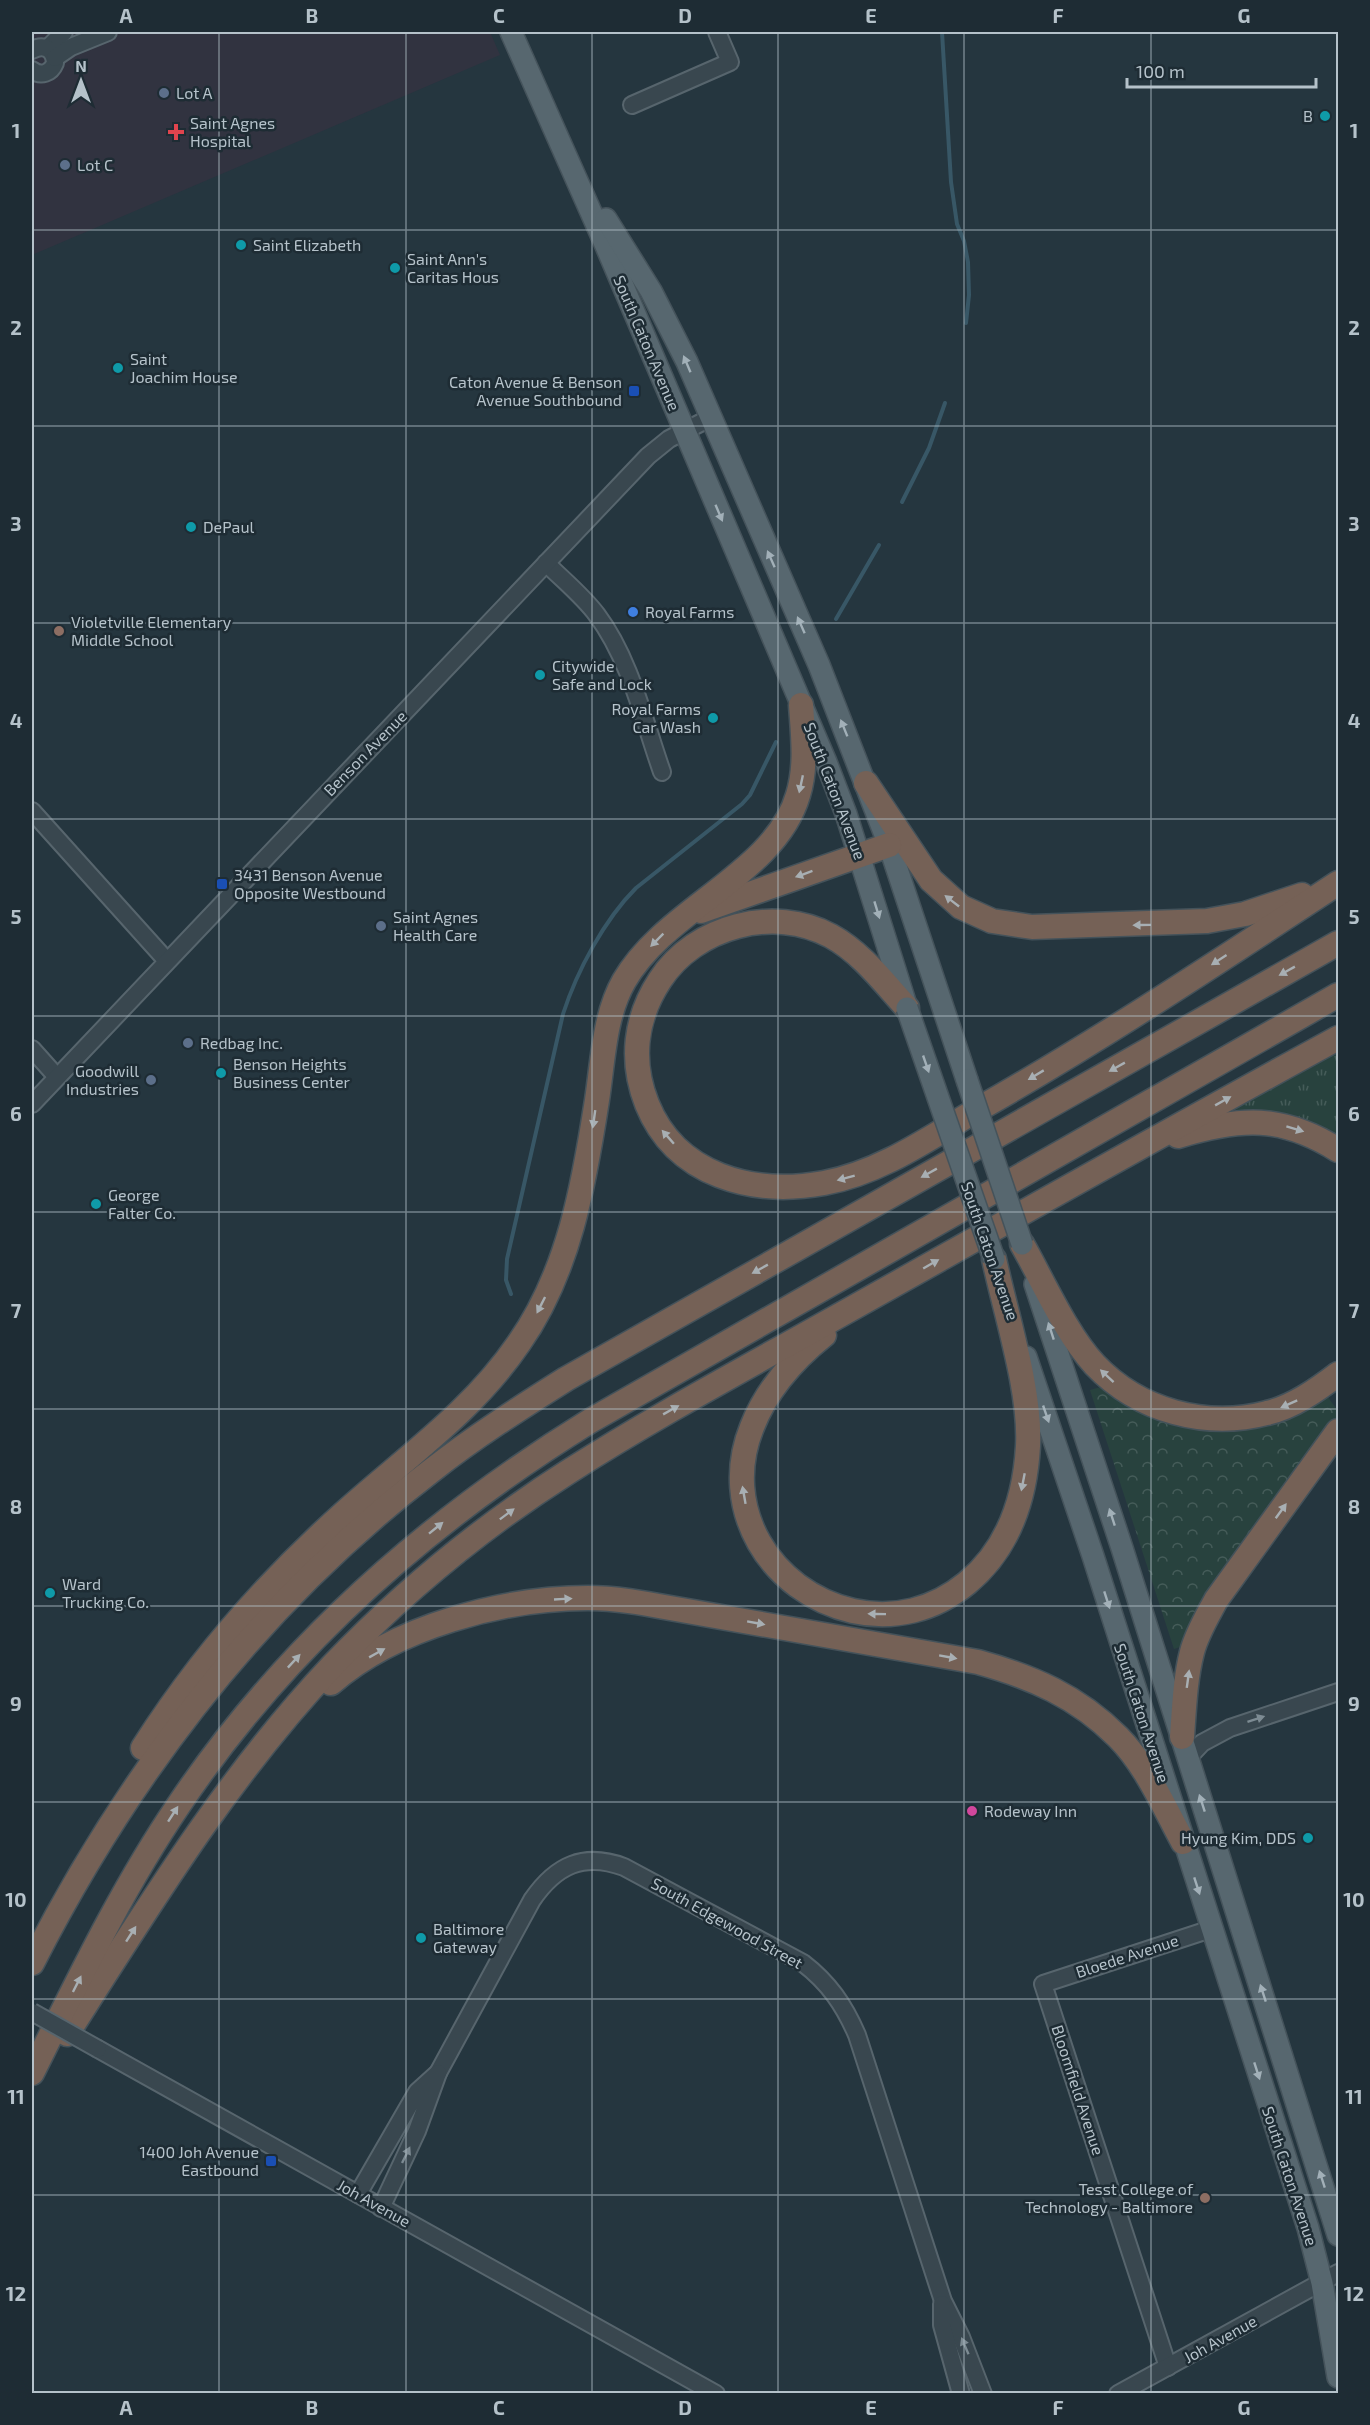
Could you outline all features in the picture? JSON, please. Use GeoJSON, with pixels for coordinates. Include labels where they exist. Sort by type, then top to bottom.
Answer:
{"type":"FeatureCollection","features":[{"type":"Feature","properties":{"kind":"highway"},"geometry":{"type":"LineString","coordinates":[[32,1955],[52,1910],[96,1828],[182,1689],[242,1615],[310,1544],[454,1419],[475,1398],[520,1343],[540,1309],[570,1236],[590,1144],[612,1007],[624,981],[641,957],[677,921],[754,860],[775,838],[789,818],[798,796],[803,774],[801,705]]}},
{"type":"Feature","properties":{"kind":"highway"},"geometry":{"type":"LineString","coordinates":[[866,783],[921,866],[944,894],[961,907],[977,915],[1011,925],[1032,927],[1207,921],[1276,905],[1311,891],[1338,876]]}},
{"type":"Feature","properties":{"kind":"highway"},"geometry":{"type":"LineString","coordinates":[[677,921],[889,845]]}},
{"type":"Feature","properties":{"kind":"highway"},"geometry":{"type":"LineString","coordinates":[[907,1008],[858,955],[829,935],[791,923],[769,922],[736,926],[702,939],[679,957],[662,976],[648,999],[640,1022],[636,1042],[638,1077],[654,1121],[669,1140],[690,1160],[711,1173],[746,1183],[796,1187],[856,1175],[893,1158],[1002,1096],[1338,883]]}},
{"type":"Feature","properties":{"kind":"highway"},"geometry":{"type":"LineString","coordinates":[[32,1963],[54,1919],[105,1832],[197,1700],[257,1631],[324,1562],[432,1470],[499,1422],[566,1379],[1338,943]]}},
{"type":"Feature","properties":{"kind":"highway"},"geometry":{"type":"LineString","coordinates":[[32,2073],[129,1885],[178,1806],[207,1766],[262,1696],[305,1649],[354,1599],[423,1539],[503,1477],[590,1421],[1338,995]]}},
{"type":"Feature","properties":{"kind":"highway"},"geometry":{"type":"LineString","coordinates":[[32,2089],[202,1827],[254,1758],[331,1668],[375,1624],[442,1564],[510,1511],[566,1473],[644,1426],[1098,1169],[1338,1038]]}},
{"type":"Feature","properties":{"kind":"highway"},"geometry":{"type":"LineString","coordinates":[[1098,1169],[1172,1138],[1232,1123],[1262,1122],[1290,1126],[1313,1135],[1338,1150]]}},
{"type":"Feature","properties":{"kind":"highway"},"geometry":{"type":"LineString","coordinates":[[1022,1244],[1076,1339],[1094,1364],[1115,1383],[1147,1403],[1174,1413],[1208,1418],[1238,1418],[1268,1413],[1294,1402],[1318,1389],[1338,1374]]}},
{"type":"Feature","properties":{"kind":"highway"},"geometry":{"type":"LineString","coordinates":[[880,1293],[814,1343],[787,1370],[767,1397],[752,1427],[743,1458],[742,1490],[749,1521],[762,1550],[783,1576],[805,1593],[832,1606],[866,1614],[900,1614],[930,1606],[957,1591],[980,1572],[998,1551],[1017,1508],[1024,1480],[1028,1445],[1026,1410],[994,1259]]}},
{"type":"Feature","properties":{"kind":"highway"},"geometry":{"type":"LineString","coordinates":[[1185,1747],[1187,1678],[1192,1652],[1200,1629],[1216,1600],[1338,1431]]}},
{"type":"Feature","properties":{"kind":"highway"},"geometry":{"type":"LineString","coordinates":[[254,1758],[296,1714],[339,1676],[372,1655],[413,1634],[500,1607],[543,1600],[589,1598],[632,1601],[978,1662],[1016,1672],[1052,1687],[1089,1711],[1119,1738],[1155,1790],[1183,1842]]}},
{"type":"Feature","properties":{"kind":"main road","name":"South Caton Avenue"},"geometry":{"type":"LineString","coordinates":[[511,32],[684,430],[838,793],[907,1008],[1093,1556],[1308,2228],[1330,2278],[1338,2377]]}},
{"type":"Feature","properties":{"kind":"main road","name":"South Caton Avenue"},"geometry":{"type":"LineString","coordinates":[[564,153],[651,291],[687,362],[819,665],[866,783],[889,845],[1022,1244],[1185,1747],[1338,2235]]}},
{"type":"Feature","properties":{"kind":"street"},"geometry":{"type":"LineString","coordinates":[[45,52],[64,32]]}},
{"type":"Feature","properties":{"kind":"street"},"geometry":{"type":"LineString","coordinates":[[45,52],[71,47],[108,32]]}},
{"type":"Feature","properties":{"kind":"street"},"geometry":{"type":"LineString","coordinates":[[632,105],[730,62],[717,32]]}},
{"type":"Feature","properties":{"kind":"street"},"geometry":{"type":"LineString","coordinates":[[32,70],[40,74],[50,71],[55,63],[45,52]]}},
{"type":"Feature","properties":{"kind":"street","name":"Benson Avenue"},"geometry":{"type":"LineString","coordinates":[[32,1104],[648,456],[684,430],[710,418]]}},
{"type":"Feature","properties":{"kind":"street"},"geometry":{"type":"LineString","coordinates":[[546,563],[585,601],[604,626],[642,710],[662,772]]}},
{"type":"Feature","properties":{"kind":"street"},"geometry":{"type":"LineString","coordinates":[[32,811],[167,961]]}},
{"type":"Feature","properties":{"kind":"street"},"geometry":{"type":"LineString","coordinates":[[32,1049],[57,1077]]}},
{"type":"Feature","properties":{"kind":"street"},"geometry":{"type":"LineString","coordinates":[[1185,1747],[1202,1743],[1230,1728],[1338,1692]]}},
{"type":"Feature","properties":{"kind":"street","name":"South Edgewood Street"},"geometry":{"type":"LineString","coordinates":[[438,2073],[544,1883],[570,1865],[586,1860],[606,1860],[624,1867],[803,1963],[822,1978],[846,2010],[943,2301],[961,2337],[983,2394]]}},
{"type":"Feature","properties":{"kind":"street","name":"Bloede Avenue"},"geometry":{"type":"LineString","coordinates":[[1043,1984],[1211,1929]]}},
{"type":"Feature","properties":{"kind":"street","name":"Bloomfield Avenue"},"geometry":{"type":"LineString","coordinates":[[1043,1984],[1168,2367]]}},
{"type":"Feature","properties":{"kind":"street","name":"Joh Avenue"},"geometry":{"type":"LineString","coordinates":[[32,2012],[717,2394]]}},
{"type":"Feature","properties":{"kind":"street"},"geometry":{"type":"LineString","coordinates":[[358,2194],[417,2092],[438,2073]]}},
{"type":"Feature","properties":{"kind":"street"},"geometry":{"type":"LineString","coordinates":[[381,2208],[417,2131],[438,2073]]}},
{"type":"Feature","properties":{"kind":"street","name":"Joh Avenue"},"geometry":{"type":"LineString","coordinates":[[1118,2394],[1330,2278]]}},
{"type":"Feature","properties":{"kind":"street","name":"South Edgewood Street"},"geometry":{"type":"LineString","coordinates":[[943,2301],[942,2325],[961,2394]]}},
{"type":"Feature","properties":{"kind":"shaded area","name":"Saint Agnes Hospital"},"geometry":{"type":"Polygon","coordinates":[[[32,32],[490,32],[500,55],[32,255],[32,32]]]}},
{"type":"Feature","properties":{"kind":"green space"},"geometry":{"type":"Polygon","coordinates":[[[1338,1049],[1338,1137],[1316,1124],[1297,1117],[1244,1112],[1230,1107],[1338,1049]]]}},
{"type":"Feature","properties":{"kind":"green space"},"geometry":{"type":"Polygon","coordinates":[[[1101,1387],[1140,1413],[1184,1427],[1228,1431],[1258,1426],[1327,1396],[1338,1411],[1338,1416],[1243,1549],[1186,1645],[1174,1649],[1090,1390],[1101,1387]]]}},
{"type":"Feature","properties":{"kind":"waterway"},"geometry":{"type":"LineString","coordinates":[[942,32],[951,182],[957,224],[964,241],[968,262],[969,295],[966,323]]}},
{"type":"Feature","properties":{"kind":"waterway"},"geometry":{"type":"LineString","coordinates":[[902,502],[929,448],[945,403]]}},
{"type":"Feature","properties":{"kind":"waterway"},"geometry":{"type":"LineString","coordinates":[[836,619],[879,545]]}},
{"type":"Feature","properties":{"kind":"waterway"},"geometry":{"type":"LineString","coordinates":[[511,1294],[506,1280],[507,1259],[563,1014],[584,964],[613,915],[636,888],[742,804],[750,795],[776,742]]}},
{"type":"Feature","properties":{"kind":"place","name":"Lot A"},"geometry":{"type":"Point","coordinates":[164,93]}},
{"type":"Feature","properties":{"kind":"place","name":"B"},"geometry":{"type":"Point","coordinates":[1325,116]}},
{"type":"Feature","properties":{"kind":"place","name":"Saint Agnes Hospital"},"geometry":{"type":"Point","coordinates":[176,132]}},
{"type":"Feature","properties":{"kind":"place","name":"Lot C"},"geometry":{"type":"Point","coordinates":[65,165]}},
{"type":"Feature","properties":{"kind":"place","name":"Saint Elizabeth"},"geometry":{"type":"Point","coordinates":[241,245]}},
{"type":"Feature","properties":{"kind":"place","name":"Saint Ann's Caritas Hous"},"geometry":{"type":"Point","coordinates":[395,268]}},
{"type":"Feature","properties":{"kind":"place","name":"Saint Joachim House"},"geometry":{"type":"Point","coordinates":[118,368]}},
{"type":"Feature","properties":{"kind":"place","name":"Caton Avenue & Benson Avenue Southbound"},"geometry":{"type":"Point","coordinates":[634,391]}},
{"type":"Feature","properties":{"kind":"place","name":"DePaul"},"geometry":{"type":"Point","coordinates":[191,527]}},
{"type":"Feature","properties":{"kind":"place","name":"Royal Farms"},"geometry":{"type":"Point","coordinates":[633,612]}},
{"type":"Feature","properties":{"kind":"place","name":"Violetville Elementary Middle School"},"geometry":{"type":"Point","coordinates":[59,631]}},
{"type":"Feature","properties":{"kind":"place","name":"Citywide Safe and Lock"},"geometry":{"type":"Point","coordinates":[540,675]}},
{"type":"Feature","properties":{"kind":"place","name":"Royal Farms Car Wash"},"geometry":{"type":"Point","coordinates":[713,718]}},
{"type":"Feature","properties":{"kind":"place","name":"3431 Benson Avenue Opposite Westbound"},"geometry":{"type":"Point","coordinates":[222,884]}},
{"type":"Feature","properties":{"kind":"place","name":"Saint Agnes Health Care"},"geometry":{"type":"Point","coordinates":[381,926]}},
{"type":"Feature","properties":{"kind":"place","name":"Redbag Inc."},"geometry":{"type":"Point","coordinates":[188,1043]}},
{"type":"Feature","properties":{"kind":"place","name":"Benson Heights Business Center"},"geometry":{"type":"Point","coordinates":[221,1073]}},
{"type":"Feature","properties":{"kind":"place","name":"Goodwill Industries"},"geometry":{"type":"Point","coordinates":[151,1080]}},
{"type":"Feature","properties":{"kind":"place","name":"George Falter Co."},"geometry":{"type":"Point","coordinates":[96,1204]}},
{"type":"Feature","properties":{"kind":"place","name":"Ward Trucking Co."},"geometry":{"type":"Point","coordinates":[50,1593]}},
{"type":"Feature","properties":{"kind":"place","name":"Rodeway Inn"},"geometry":{"type":"Point","coordinates":[972,1811]}},
{"type":"Feature","properties":{"kind":"place","name":"Hyung Kim, DDS"},"geometry":{"type":"Point","coordinates":[1308,1838]}},
{"type":"Feature","properties":{"kind":"place","name":"Baltimore Gateway"},"geometry":{"type":"Point","coordinates":[421,1938]}},
{"type":"Feature","properties":{"kind":"place","name":"1400 Joh Avenue Eastbound"},"geometry":{"type":"Point","coordinates":[271,2161]}},
{"type":"Feature","properties":{"kind":"place","name":"Tesst College of Technology - Baltimore"},"geometry":{"type":"Point","coordinates":[1205,2198]}}]}
